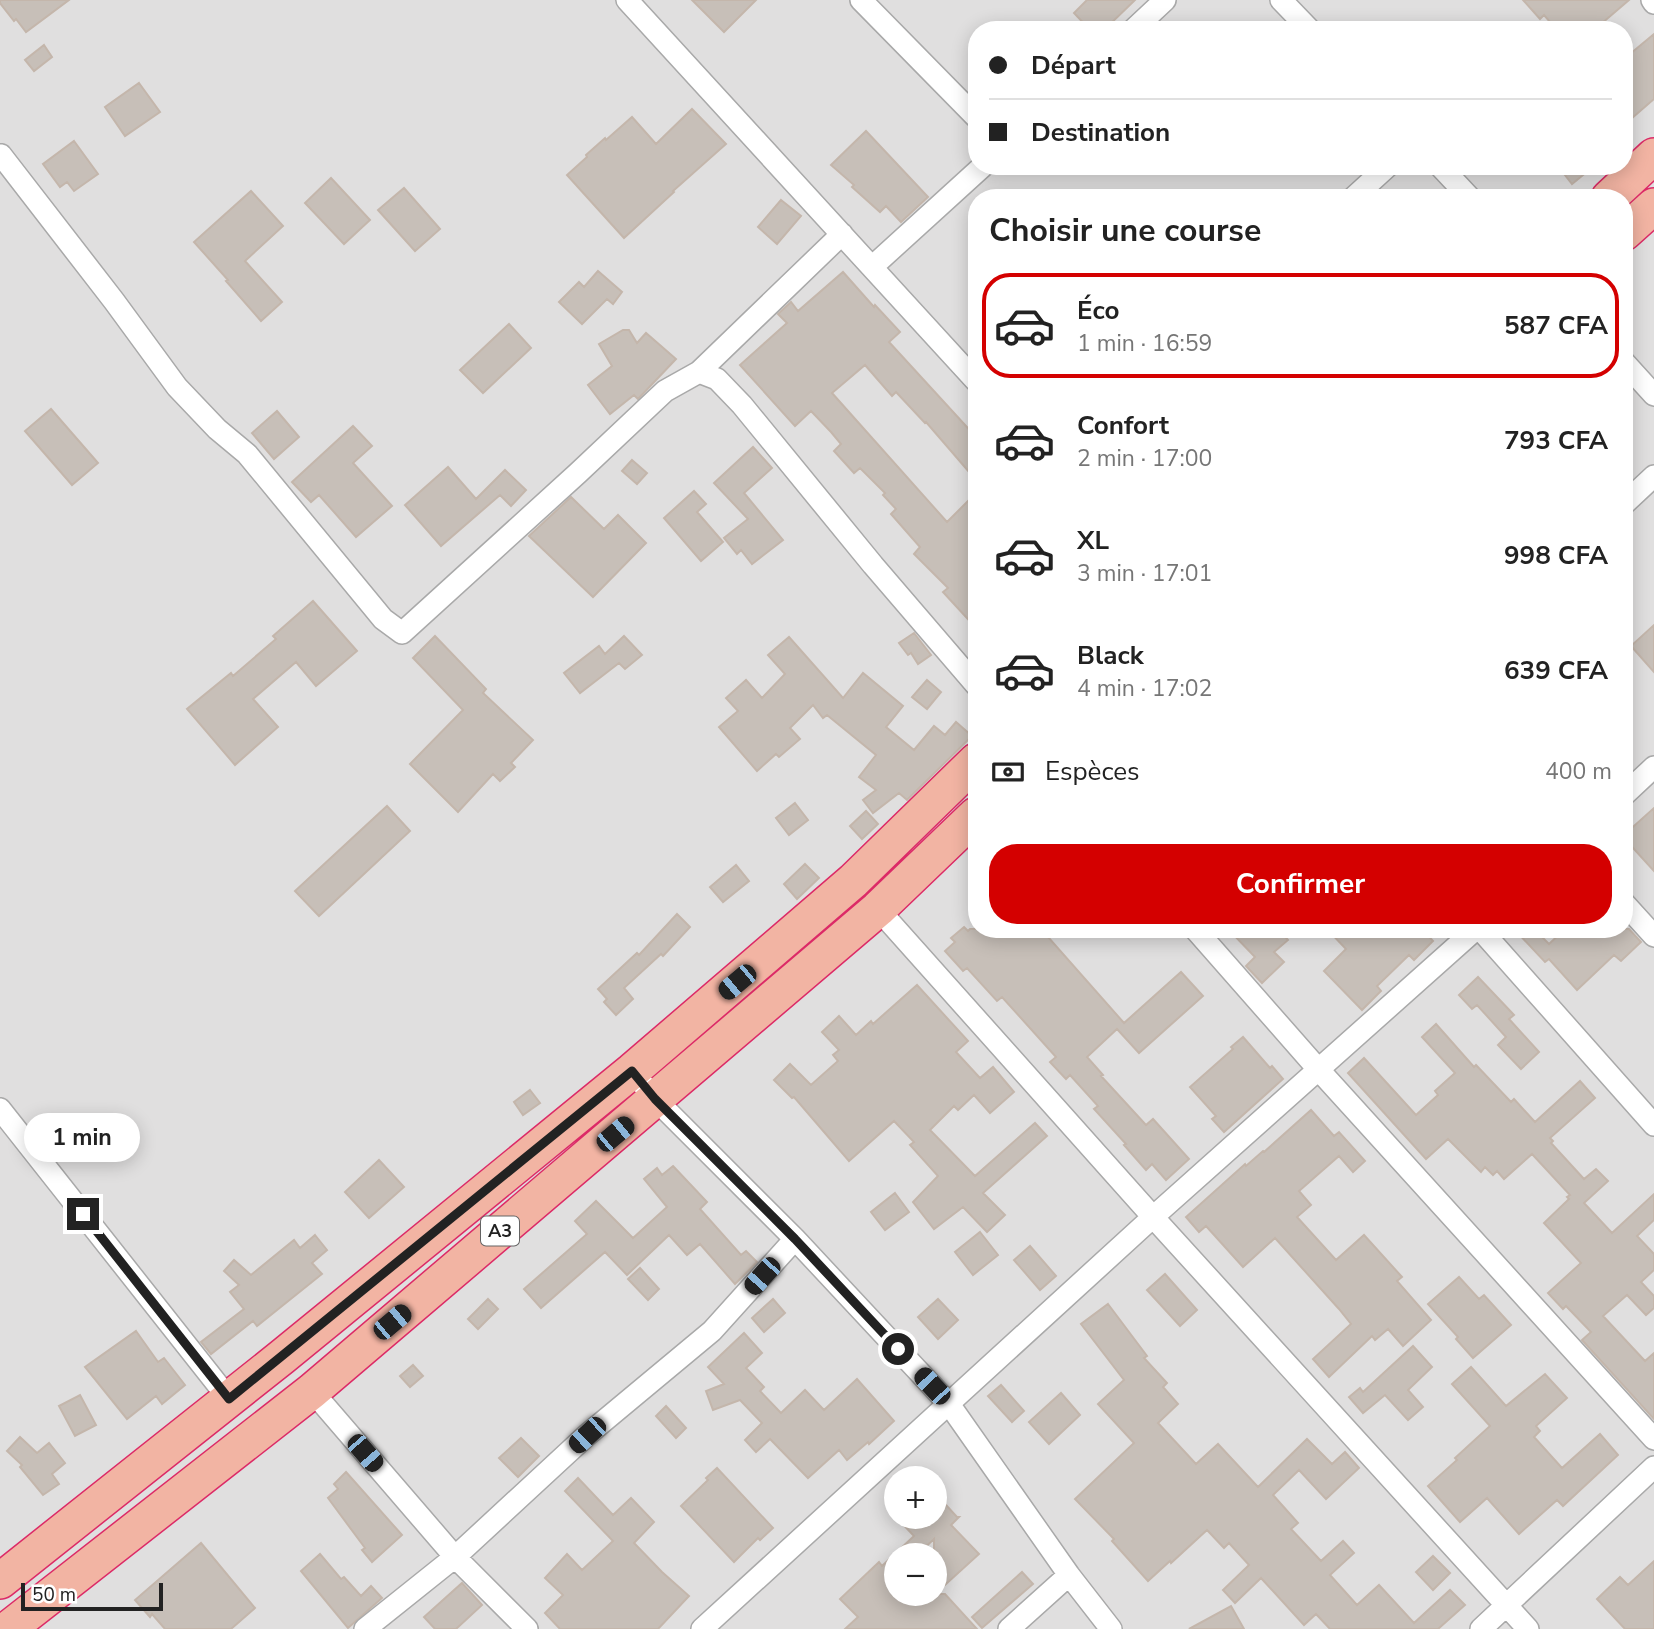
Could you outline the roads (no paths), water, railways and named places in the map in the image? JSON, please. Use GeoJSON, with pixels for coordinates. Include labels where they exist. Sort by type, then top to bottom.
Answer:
{"type":"FeatureCollection","features":[{"type":"Feature","properties":{"kind":"highway"},"geometry":{"type":"LineString","coordinates":[[1619,189],[1654,156]]}},
{"type":"Feature","properties":{"kind":"highway"},"geometry":{"type":"LineString","coordinates":[[1633,225],[1654,206]]}},
{"type":"Feature","properties":{"kind":"highway","name":"A3"},"geometry":{"type":"LineString","coordinates":[[0,1581],[229,1399],[632,1071],[853,881],[968,769]]}},
{"type":"Feature","properties":{"kind":"highway","name":"A3"},"geometry":{"type":"LineString","coordinates":[[8,1629],[312,1391],[878,909],[968,822]]}},
{"type":"Feature","properties":{"kind":"street"},"geometry":{"type":"LineString","coordinates":[[627,0],[968,372]]}},
{"type":"Feature","properties":{"kind":"street"},"geometry":{"type":"LineString","coordinates":[[861,0],[968,109]]}},
{"type":"Feature","properties":{"kind":"street"},"geometry":{"type":"LineString","coordinates":[[1143,21],[1165,0]]}},
{"type":"Feature","properties":{"kind":"street"},"geometry":{"type":"LineString","coordinates":[[1281,0],[1301,21]]}},
{"type":"Feature","properties":{"kind":"street"},"geometry":{"type":"LineString","coordinates":[[1,155],[177,387],[217,429],[247,454],[383,619],[402,633],[665,391],[699,372],[842,234]]}},
{"type":"Feature","properties":{"kind":"street"},"geometry":{"type":"LineString","coordinates":[[872,267],[973,175]]}},
{"type":"Feature","properties":{"kind":"street"},"geometry":{"type":"LineString","coordinates":[[1363,189],[1378,175]]}},
{"type":"Feature","properties":{"kind":"street"},"geometry":{"type":"LineString","coordinates":[[1448,175],[1462,189]]}},
{"type":"Feature","properties":{"kind":"street"},"geometry":{"type":"LineString","coordinates":[[699,372],[717,379],[742,405],[968,676]]}},
{"type":"Feature","properties":{"kind":"street"},"geometry":{"type":"LineString","coordinates":[[1633,372],[1654,395]]}},
{"type":"Feature","properties":{"kind":"street"},"geometry":{"type":"LineString","coordinates":[[1633,496],[1654,476]]}},
{"type":"Feature","properties":{"kind":"street"},"geometry":{"type":"LineString","coordinates":[[1633,786],[1654,767]]}},
{"type":"Feature","properties":{"kind":"street"},"geometry":{"type":"LineString","coordinates":[[878,909],[1153,1217],[1528,1629]]}},
{"type":"Feature","properties":{"kind":"street"},"geometry":{"type":"LineString","coordinates":[[1633,913],[1654,936]]}},
{"type":"Feature","properties":{"kind":"street"},"geometry":{"type":"LineString","coordinates":[[1203,938],[1318,1069],[1654,1439]]}},
{"type":"Feature","properties":{"kind":"street"},"geometry":{"type":"LineString","coordinates":[[702,1629],[1153,1217],[1468,938]]}},
{"type":"Feature","properties":{"kind":"street"},"geometry":{"type":"LineString","coordinates":[[1486,938],[1654,1125]]}},
{"type":"Feature","properties":{"kind":"street"},"geometry":{"type":"LineString","coordinates":[[632,1071],[655,1099],[795,1239],[949,1405],[1069,1575],[1111,1629]]}},
{"type":"Feature","properties":{"kind":"street"},"geometry":{"type":"LineString","coordinates":[[0,1110],[229,1399]]}},
{"type":"Feature","properties":{"kind":"street"},"geometry":{"type":"LineString","coordinates":[[365,1629],[455,1557],[587,1435],[712,1331],[795,1239]]}},
{"type":"Feature","properties":{"kind":"street"},"geometry":{"type":"LineString","coordinates":[[312,1391],[455,1557],[527,1629]]}},
{"type":"Feature","properties":{"kind":"street"},"geometry":{"type":"LineString","coordinates":[[1481,1629],[1654,1467]]}},
{"type":"Feature","properties":{"kind":"street"},"geometry":{"type":"LineString","coordinates":[[1009,1629],[1069,1575]]}}]}
